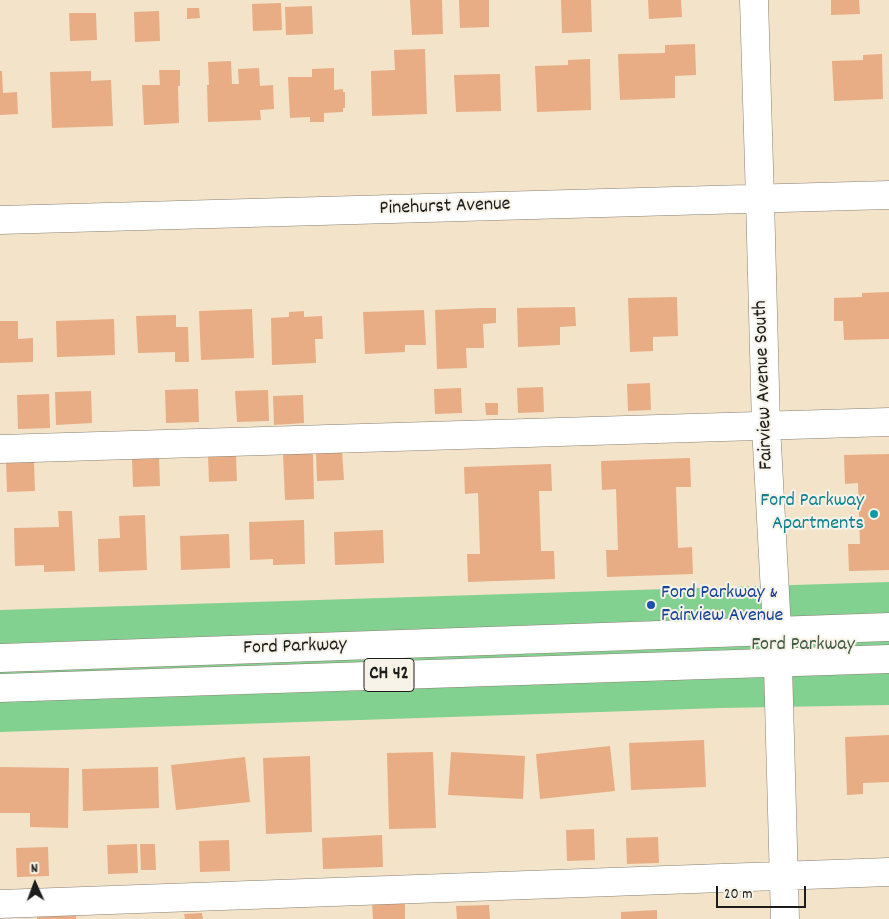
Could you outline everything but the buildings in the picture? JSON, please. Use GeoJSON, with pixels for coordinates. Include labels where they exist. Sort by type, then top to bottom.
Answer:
{"type":"FeatureCollection","features":[{"type":"Feature","properties":{"kind":"street","name":"Fairview Avenue South"},"geometry":{"type":"LineString","coordinates":[[754,0],[766,426],[777,630],[785,919]]}},
{"type":"Feature","properties":{"kind":"street","name":"Pinehurst Avenue"},"geometry":{"type":"LineString","coordinates":[[0,220],[889,194]]}},
{"type":"Feature","properties":{"kind":"street"},"geometry":{"type":"LineString","coordinates":[[0,449],[889,422]]}},
{"type":"Feature","properties":{"kind":"street","name":"Ford Parkway"},"geometry":{"type":"LineString","coordinates":[[0,658],[889,627]]}},
{"type":"Feature","properties":{"kind":"street","name":"Ford Parkway"},"geometry":{"type":"LineString","coordinates":[[0,688],[889,660]]}},
{"type":"Feature","properties":{"kind":"street"},"geometry":{"type":"LineString","coordinates":[[0,904],[889,872]]}},
{"type":"Feature","properties":{"kind":"green space","name":"Ford Parkway"},"geometry":{"type":"Polygon","coordinates":[[[889,582],[889,705],[720,708],[0,732],[0,610],[889,582]]]}},
{"type":"Feature","properties":{"kind":"place","name":"Ford Parkway Apartments"},"geometry":{"type":"Point","coordinates":[874,514]}},
{"type":"Feature","properties":{"kind":"place","name":"Ford Parkway & Fairview Avenue"},"geometry":{"type":"Point","coordinates":[651,605]}}]}
